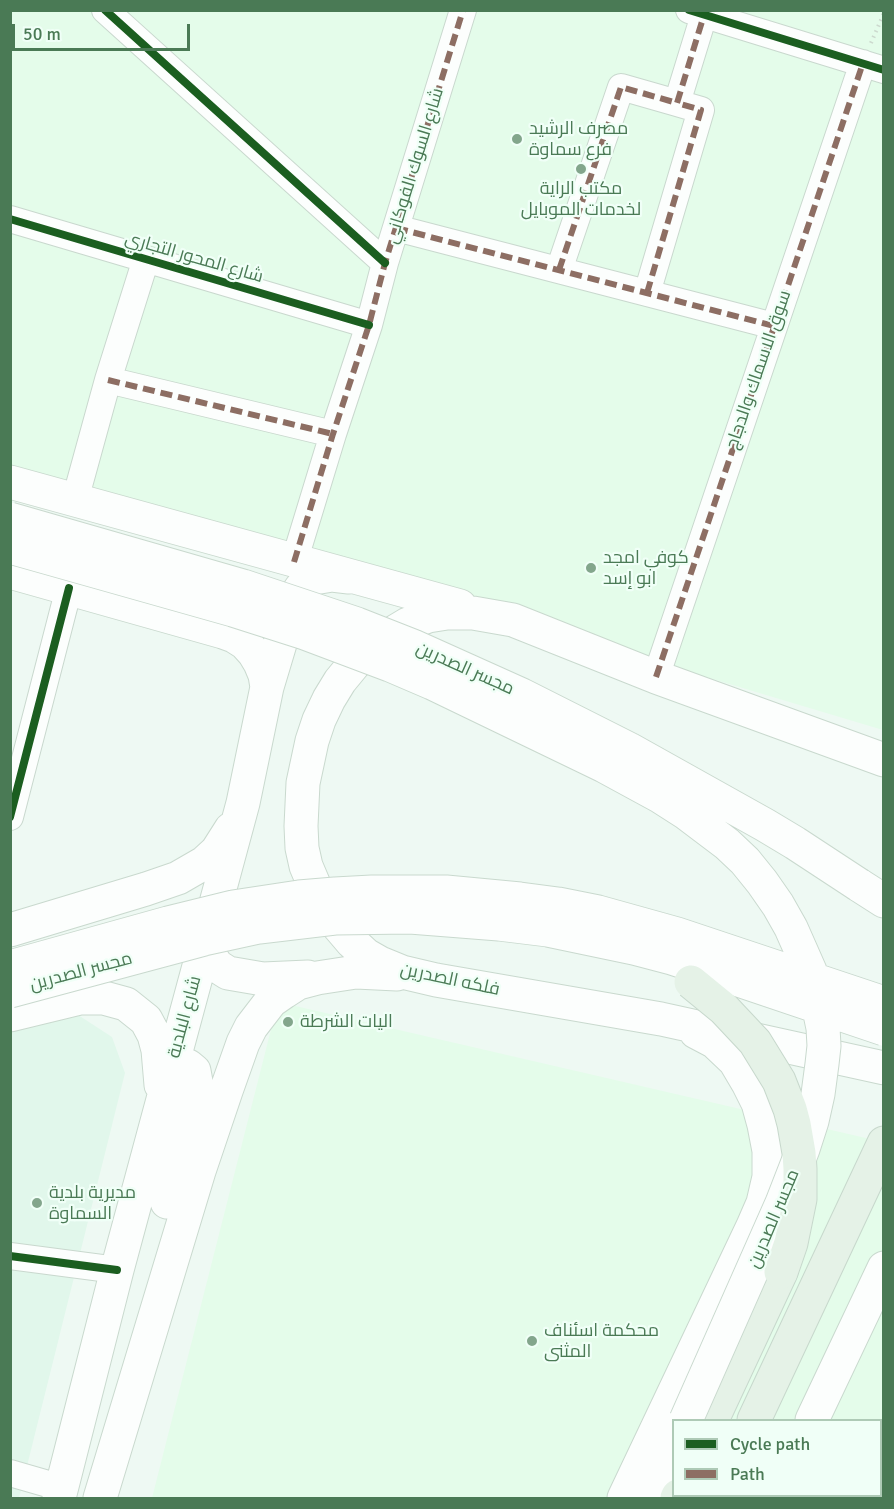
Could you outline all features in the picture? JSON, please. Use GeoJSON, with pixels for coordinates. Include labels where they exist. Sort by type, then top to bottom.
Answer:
{"type":"FeatureCollection","features":[{"type":"Feature","properties":{"kind":"highway"},"geometry":{"type":"LineString","coordinates":[[598,940],[639,953],[668,968],[691,982],[724,1009],[746,1030],[768,1061],[779,1081],[794,1124],[799,1154],[800,1184],[798,1214],[791,1243],[781,1272],[712,1419]]}},
{"type":"Feature","properties":{"kind":"highway"},"geometry":{"type":"LineString","coordinates":[[754,1419],[884,1143]]}},
{"type":"Feature","properties":{"kind":"highway"},"geometry":{"type":"LineString","coordinates":[[776,1419],[884,1191]]}},
{"type":"Feature","properties":{"kind":"main road"},"geometry":{"type":"LineString","coordinates":[[10,482],[294,562],[513,620]]}},
{"type":"Feature","properties":{"kind":"main road","name":"مجسر الصدرين"},"geometry":{"type":"LineString","coordinates":[[10,519],[301,604],[357,624],[468,670],[576,721],[734,807],[795,843],[884,901]]}},
{"type":"Feature","properties":{"kind":"main road"},"geometry":{"type":"LineString","coordinates":[[147,610],[165,613],[178,612],[189,607],[202,583],[203,564],[199,547],[193,538],[163,524]]}},
{"type":"Feature","properties":{"kind":"main road","name":"مجسر الصدرين"},"geometry":{"type":"LineString","coordinates":[[10,547],[233,610],[305,633],[432,683],[531,730],[661,797],[727,844],[762,882],[791,928],[810,971],[823,1028],[824,1046],[818,1094],[812,1120],[791,1181],[686,1419]]}},
{"type":"Feature","properties":{"kind":"main road"},"geometry":{"type":"LineString","coordinates":[[10,572],[234,636],[245,644],[257,658],[265,675],[267,687]]}},
{"type":"Feature","properties":{"kind":"main road","name":"شارع البلدية"},"geometry":{"type":"LineString","coordinates":[[61,1493],[117,1270],[243,803],[267,687],[288,617],[301,588],[314,578],[332,575],[349,577]]}},
{"type":"Feature","properties":{"kind":"main road","name":"فلكه الصدرين"},"geometry":{"type":"LineString","coordinates":[[884,760],[656,677],[513,620],[473,613],[447,612],[408,624],[388,636],[362,656],[340,681],[328,699],[319,720],[307,762],[301,805],[302,848],[306,866],[320,899],[340,929],[366,955],[380,963],[402,972],[436,980],[661,1019],[884,1068]]}},
{"type":"Feature","properties":{"kind":"main road"},"geometry":{"type":"LineString","coordinates":[[10,930],[178,878],[204,863],[217,851],[230,832],[243,803]]}},
{"type":"Feature","properties":{"kind":"main road","name":"مجسر الصدرين"},"geometry":{"type":"LineString","coordinates":[[10,967],[233,907],[277,900],[372,891],[446,892],[558,904],[598,912],[677,934],[884,1003]]}},
{"type":"Feature","properties":{"kind":"main road"},"geometry":{"type":"LineString","coordinates":[[212,916],[209,947],[211,957],[217,966],[228,973],[250,978],[275,979],[376,972],[436,980]]}},
{"type":"Feature","properties":{"kind":"main road","name":"مجسر الصدرين"},"geometry":{"type":"LineString","coordinates":[[10,992],[259,927],[335,918],[410,917],[499,924],[548,930],[598,940],[688,963],[884,1029]]}},
{"type":"Feature","properties":{"kind":"main road"},"geometry":{"type":"LineString","coordinates":[[99,1498],[199,1170],[243,1043],[251,1027],[271,1001],[298,983],[336,974]]}},
{"type":"Feature","properties":{"kind":"main road"},"geometry":{"type":"LineString","coordinates":[[10,1015],[80,998],[104,998],[126,1004],[146,1020],[154,1035],[158,1050],[162,1104]]}},
{"type":"Feature","properties":{"kind":"main road"},"geometry":{"type":"LineString","coordinates":[[624,1498],[753,1226],[763,1203],[769,1177],[769,1151],[758,1103],[735,1061],[715,1042],[690,1029],[661,1019]]}},
{"type":"Feature","properties":{"kind":"main road"},"geometry":{"type":"LineString","coordinates":[[146,1346],[150,1323],[154,1252],[194,1096],[196,1082],[192,1068],[184,1065],[173,1073],[162,1104]]}},
{"type":"Feature","properties":{"kind":"main road"},"geometry":{"type":"LineString","coordinates":[[812,1419],[884,1268]]}},
{"type":"Feature","properties":{"kind":"main road"},"geometry":{"type":"LineString","coordinates":[[836,1419],[884,1323]]}},
{"type":"Feature","properties":{"kind":"main road"},"geometry":{"type":"LineString","coordinates":[[651,1498],[672,1453]]}},
{"type":"Feature","properties":{"kind":"street"},"geometry":{"type":"LineString","coordinates":[[105,10],[386,263]]}},
{"type":"Feature","properties":{"kind":"street","name":"شارع السوك الفوكاني"},"geometry":{"type":"LineString","coordinates":[[294,562],[369,325],[396,228],[463,10]]}},
{"type":"Feature","properties":{"kind":"street"},"geometry":{"type":"LineString","coordinates":[[677,103],[697,13],[873,66]]}},
{"type":"Feature","properties":{"kind":"street","name":"سوق الاسماك والدجاج"},"geometry":{"type":"LineString","coordinates":[[656,677],[774,326],[873,66]]}},
{"type":"Feature","properties":{"kind":"street"},"geometry":{"type":"LineString","coordinates":[[559,270],[621,87],[701,110],[647,293]]}},
{"type":"Feature","properties":{"kind":"street","name":"شارع المحور التجاري"},"geometry":{"type":"LineString","coordinates":[[10,219],[369,325]]}},
{"type":"Feature","properties":{"kind":"street"},"geometry":{"type":"LineString","coordinates":[[396,228],[774,326]]}},
{"type":"Feature","properties":{"kind":"street"},"geometry":{"type":"LineString","coordinates":[[75,500],[108,380],[146,259]]}},
{"type":"Feature","properties":{"kind":"street"},"geometry":{"type":"LineString","coordinates":[[108,380],[333,434]]}},
{"type":"Feature","properties":{"kind":"street"},"geometry":{"type":"LineString","coordinates":[[10,817],[69,588]]}},
{"type":"Feature","properties":{"kind":"street"},"geometry":{"type":"LineString","coordinates":[[10,1257],[117,1270]]}},
{"type":"Feature","properties":{"kind":"street"},"geometry":{"type":"LineString","coordinates":[[10,1473],[61,1493]]}},
{"type":"Feature","properties":{"kind":"path"},"geometry":{"type":"LineString","coordinates":[[873,66],[884,13]]}},
{"type":"Feature","properties":{"kind":"shaded area"},"geometry":{"type":"Polygon","coordinates":[[[10,11],[883,11],[883,730],[11,469],[10,11]]]}},
{"type":"Feature","properties":{"kind":"shaded area"},"geometry":{"type":"Polygon","coordinates":[[[278,1002],[883,1142],[883,1498],[152,1498],[278,1002]]]}},
{"type":"Feature","properties":{"kind":"shaded area"},"geometry":{"type":"Polygon","coordinates":[[[72,1011],[112,1037],[125,1073],[19,1498],[11,1498],[11,1028],[72,1011]]]}},
{"type":"Feature","properties":{"kind":"marked path"},"geometry":{"type":"LineString","coordinates":[[294,562],[369,325],[385,263],[463,10]]}},
{"type":"Feature","properties":{"kind":"marked path"},"geometry":{"type":"LineString","coordinates":[[647,293],[701,110],[677,103],[704,15]]}},
{"type":"Feature","properties":{"kind":"marked path"},"geometry":{"type":"LineString","coordinates":[[656,677],[863,63]]}},
{"type":"Feature","properties":{"kind":"marked path"},"geometry":{"type":"LineString","coordinates":[[559,270],[621,87],[677,103]]}},
{"type":"Feature","properties":{"kind":"marked path"},"geometry":{"type":"LineString","coordinates":[[396,228],[774,326]]}},
{"type":"Feature","properties":{"kind":"marked path"},"geometry":{"type":"LineString","coordinates":[[108,380],[333,434]]}},
{"type":"Feature","properties":{"kind":"cycle path"},"geometry":{"type":"LineString","coordinates":[[105,10],[385,263]]}},
{"type":"Feature","properties":{"kind":"cycle path"},"geometry":{"type":"LineString","coordinates":[[689,10],[884,70]]}},
{"type":"Feature","properties":{"kind":"cycle path"},"geometry":{"type":"LineString","coordinates":[[10,219],[369,325]]}},
{"type":"Feature","properties":{"kind":"cycle path"},"geometry":{"type":"LineString","coordinates":[[10,817],[69,588]]}},
{"type":"Feature","properties":{"kind":"cycle path"},"geometry":{"type":"LineString","coordinates":[[10,1256],[117,1270]]}},
{"type":"Feature","properties":{"kind":"place","name":"مصرف الرشيد فرع سماوة"},"geometry":{"type":"Point","coordinates":[517,139]}},
{"type":"Feature","properties":{"kind":"place","name":"مكتب الراية لخدمات الموبايل"},"geometry":{"type":"Point","coordinates":[581,169]}},
{"type":"Feature","properties":{"kind":"place","name":"كوفي امجد ابو إسد"},"geometry":{"type":"Point","coordinates":[591,568]}},
{"type":"Feature","properties":{"kind":"place","name":"اليات الشرطة"},"geometry":{"type":"Point","coordinates":[288,1022]}},
{"type":"Feature","properties":{"kind":"place","name":"مديرية بلدية السماوة"},"geometry":{"type":"Point","coordinates":[37,1203]}},
{"type":"Feature","properties":{"kind":"place","name":"محكمة اسئناف المثنى"},"geometry":{"type":"Point","coordinates":[532,1341]}}]}
